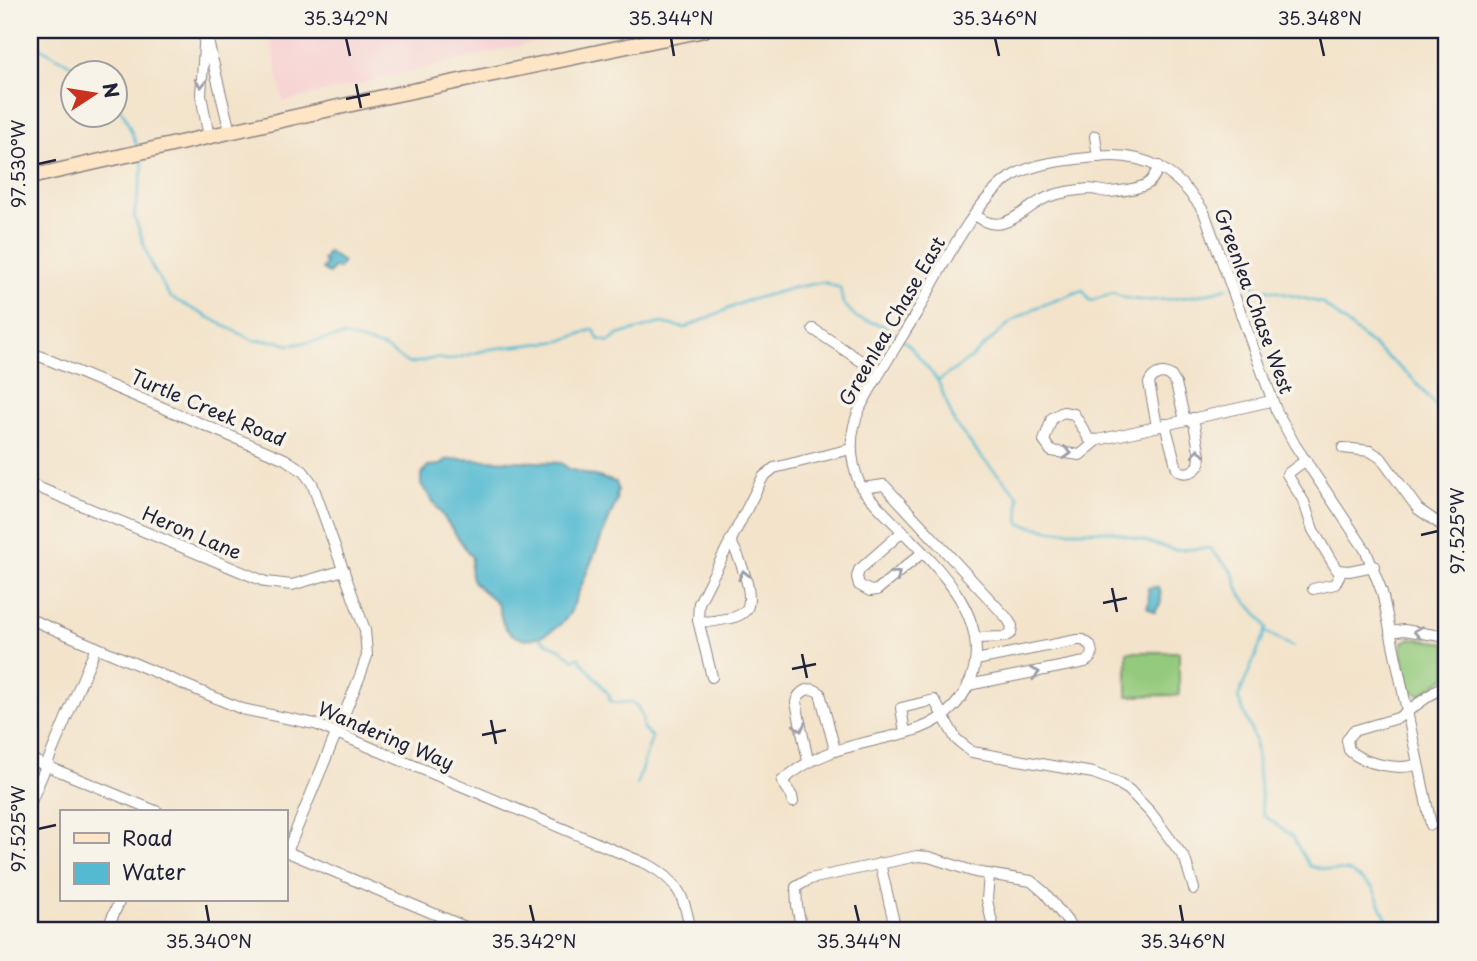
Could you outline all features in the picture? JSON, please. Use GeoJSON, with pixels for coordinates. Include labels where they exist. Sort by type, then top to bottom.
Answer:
{"type":"FeatureCollection","features":[{"type":"Feature","properties":{"kind":"main road"},"geometry":{"type":"LineString","coordinates":[[30,177],[383,97],[704,30]]}},
{"type":"Feature","properties":{"kind":"main road"},"geometry":{"type":"LineString","coordinates":[[1445,30],[1447,40]]}},
{"type":"Feature","properties":{"kind":"street"},"geometry":{"type":"LineString","coordinates":[[205,30],[230,132]]}},
{"type":"Feature","properties":{"kind":"street"},"geometry":{"type":"LineString","coordinates":[[205,30],[201,94],[209,136]]}},
{"type":"Feature","properties":{"kind":"street"},"geometry":{"type":"LineString","coordinates":[[1095,136],[1098,157]]}},
{"type":"Feature","properties":{"kind":"street","name":"Greenlea Chase East"},"geometry":{"type":"LineString","coordinates":[[793,802],[782,781],[808,761],[835,750],[905,733],[943,717],[954,707],[968,685],[976,660],[976,638],[966,607],[946,579],[862,488],[854,468],[851,449],[855,418],[893,349],[975,214],[1000,185],[1021,172],[1048,164],[1116,156]]}},
{"type":"Feature","properties":{"kind":"street","name":"Greenlea Chase West"},"geometry":{"type":"LineString","coordinates":[[1116,156],[1159,166],[1180,182],[1204,212],[1271,401],[1374,566],[1431,825]]}},
{"type":"Feature","properties":{"kind":"street"},"geometry":{"type":"LineString","coordinates":[[975,214],[985,222],[1000,223],[1019,217],[1041,200],[1053,195],[1085,189],[1112,191],[1142,186],[1152,181],[1159,166]]}},
{"type":"Feature","properties":{"kind":"street"},"geometry":{"type":"LineString","coordinates":[[813,329],[879,373]]}},
{"type":"Feature","properties":{"kind":"street","name":"Turtle Creek Road"},"geometry":{"type":"LineString","coordinates":[[30,352],[267,451],[296,465],[312,483],[365,630],[367,648],[363,670],[287,849]]}},
{"type":"Feature","properties":{"kind":"street"},"geometry":{"type":"LineString","coordinates":[[1161,373],[1171,376],[1176,384],[1200,456],[1199,465],[1182,473],[1177,469],[1161,425],[1149,383],[1155,375],[1161,373]]}},
{"type":"Feature","properties":{"kind":"street"},"geometry":{"type":"LineString","coordinates":[[1098,440],[1080,455],[1051,451],[1044,441],[1052,418],[1069,412],[1078,420],[1089,439],[1098,440],[1271,401]]}},
{"type":"Feature","properties":{"kind":"street"},"geometry":{"type":"LineString","coordinates":[[1343,448],[1370,451],[1381,458],[1418,509],[1447,529]]}},
{"type":"Feature","properties":{"kind":"street"},"geometry":{"type":"LineString","coordinates":[[712,677],[698,620],[699,603],[763,477],[771,469],[851,449]]}},
{"type":"Feature","properties":{"kind":"street"},"geometry":{"type":"LineString","coordinates":[[1306,460],[1287,474],[1304,502],[1313,530],[1337,570],[1341,572],[1374,566]]}},
{"type":"Feature","properties":{"kind":"street","name":"Heron Lane"},"geometry":{"type":"LineString","coordinates":[[30,484],[266,582],[292,585],[344,569]]}},
{"type":"Feature","properties":{"kind":"street"},"geometry":{"type":"LineString","coordinates":[[862,488],[884,485],[1012,626],[1011,633],[1004,637],[976,638]]}},
{"type":"Feature","properties":{"kind":"street"},"geometry":{"type":"LineString","coordinates":[[902,531],[859,570],[859,585],[870,591],[877,590],[922,553]]}},
{"type":"Feature","properties":{"kind":"street"},"geometry":{"type":"LineString","coordinates":[[698,620],[714,621],[734,617],[744,613],[748,605],[749,597],[742,565],[730,541]]}},
{"type":"Feature","properties":{"kind":"street"},"geometry":{"type":"LineString","coordinates":[[1313,589],[1335,584],[1341,572]]}},
{"type":"Feature","properties":{"kind":"street","name":"Wandering Way"},"geometry":{"type":"LineString","coordinates":[[30,619],[242,709],[303,720],[649,864],[670,878],[679,891],[691,931]]}},
{"type":"Feature","properties":{"kind":"street"},"geometry":{"type":"LineString","coordinates":[[1390,632],[1404,630],[1447,637]]}},
{"type":"Feature","properties":{"kind":"street"},"geometry":{"type":"LineString","coordinates":[[968,685],[1085,662],[1092,654],[1090,645],[1083,640],[1077,640],[976,660]]}},
{"type":"Feature","properties":{"kind":"street"},"geometry":{"type":"LineString","coordinates":[[30,804],[96,647]]}},
{"type":"Feature","properties":{"kind":"street"},"geometry":{"type":"LineString","coordinates":[[1418,764],[1404,769],[1360,758],[1354,755],[1347,740],[1353,731],[1388,722],[1406,713],[1447,683]]}},
{"type":"Feature","properties":{"kind":"street"},"geometry":{"type":"LineString","coordinates":[[808,761],[796,702],[798,695],[806,690],[817,690],[822,698],[835,750]]}},
{"type":"Feature","properties":{"kind":"street"},"geometry":{"type":"LineString","coordinates":[[905,733],[901,708],[934,700],[956,739],[972,752],[1093,773],[1114,781],[1129,790],[1151,813],[1185,859],[1194,889]]}},
{"type":"Feature","properties":{"kind":"street"},"geometry":{"type":"LineString","coordinates":[[30,759],[152,810]]}},
{"type":"Feature","properties":{"kind":"street"},"geometry":{"type":"LineString","coordinates":[[287,851],[475,931]]}},
{"type":"Feature","properties":{"kind":"street"},"geometry":{"type":"LineString","coordinates":[[802,931],[796,906],[796,887],[810,879],[908,857],[929,857],[961,868],[1017,877],[1036,884],[1075,931]]}},
{"type":"Feature","properties":{"kind":"street"},"geometry":{"type":"LineString","coordinates":[[880,863],[896,931]]}},
{"type":"Feature","properties":{"kind":"street"},"geometry":{"type":"LineString","coordinates":[[989,874],[987,900],[994,931]]}},
{"type":"Feature","properties":{"kind":"street"},"geometry":{"type":"LineString","coordinates":[[119,902],[108,929],[123,931]]}},
{"type":"Feature","properties":{"kind":"shaded area"},"geometry":{"type":"Polygon","coordinates":[[[268,30],[557,30],[559,36],[283,102],[268,30]]]}},
{"type":"Feature","properties":{"kind":"green space"},"geometry":{"type":"Polygon","coordinates":[[[1411,638],[1447,643],[1447,677],[1420,695],[1409,689],[1401,649],[1403,642],[1411,638]]]}},
{"type":"Feature","properties":{"kind":"green space"},"geometry":{"type":"Polygon","coordinates":[[[1127,652],[1179,652],[1179,695],[1127,696],[1127,652]]]}},
{"type":"Feature","properties":{"kind":"water"},"geometry":{"type":"Polygon","coordinates":[[[328,252],[343,262],[329,274],[322,269],[328,252]]]}},
{"type":"Feature","properties":{"kind":"water"},"geometry":{"type":"Polygon","coordinates":[[[446,460],[561,463],[569,469],[616,482],[617,500],[570,613],[549,632],[530,639],[521,638],[505,627],[496,602],[472,580],[472,558],[421,484],[421,475],[428,466],[441,465],[446,460]]]}},
{"type":"Feature","properties":{"kind":"water"},"geometry":{"type":"Polygon","coordinates":[[[1157,587],[1160,590],[1161,602],[1155,612],[1147,607],[1148,588],[1157,587]]]}},
{"type":"Feature","properties":{"kind":"waterway"},"geometry":{"type":"LineString","coordinates":[[30,42],[62,60]]}},
{"type":"Feature","properties":{"kind":"waterway"},"geometry":{"type":"LineString","coordinates":[[130,129],[138,148]]}},
{"type":"Feature","properties":{"kind":"waterway"},"geometry":{"type":"LineString","coordinates":[[141,158],[143,167],[134,216],[152,267],[170,297],[252,340],[276,341],[290,345],[345,336],[385,348],[409,364],[436,358],[449,360],[490,349],[561,341],[594,329],[598,339],[609,342],[618,335],[661,323],[685,328],[746,301],[793,288],[823,282],[840,288],[843,303],[857,318],[884,326],[910,346],[938,381],[955,424],[983,459],[1018,495],[1020,524],[1054,531],[1111,531],[1174,550],[1210,548],[1229,569],[1235,577],[1240,593],[1267,628],[1238,698],[1255,740],[1263,815],[1292,836],[1309,866],[1349,871],[1373,888],[1392,931]]}},
{"type":"Feature","properties":{"kind":"waterway"},"geometry":{"type":"LineString","coordinates":[[1233,286],[1241,283],[1322,303],[1412,378],[1447,419]]}},
{"type":"Feature","properties":{"kind":"waterway"},"geometry":{"type":"LineString","coordinates":[[938,381],[971,358],[1011,322],[1035,308],[1083,290],[1090,301],[1114,293],[1137,300],[1153,300],[1186,297],[1227,288]]}},
{"type":"Feature","properties":{"kind":"waterway"},"geometry":{"type":"LineString","coordinates":[[1266,632],[1293,647]]}},
{"type":"Feature","properties":{"kind":"waterway"},"geometry":{"type":"LineString","coordinates":[[540,637],[575,660],[580,658],[607,692],[609,700],[617,703],[631,702],[637,706],[642,716],[643,729],[652,737],[637,785]]}}]}
